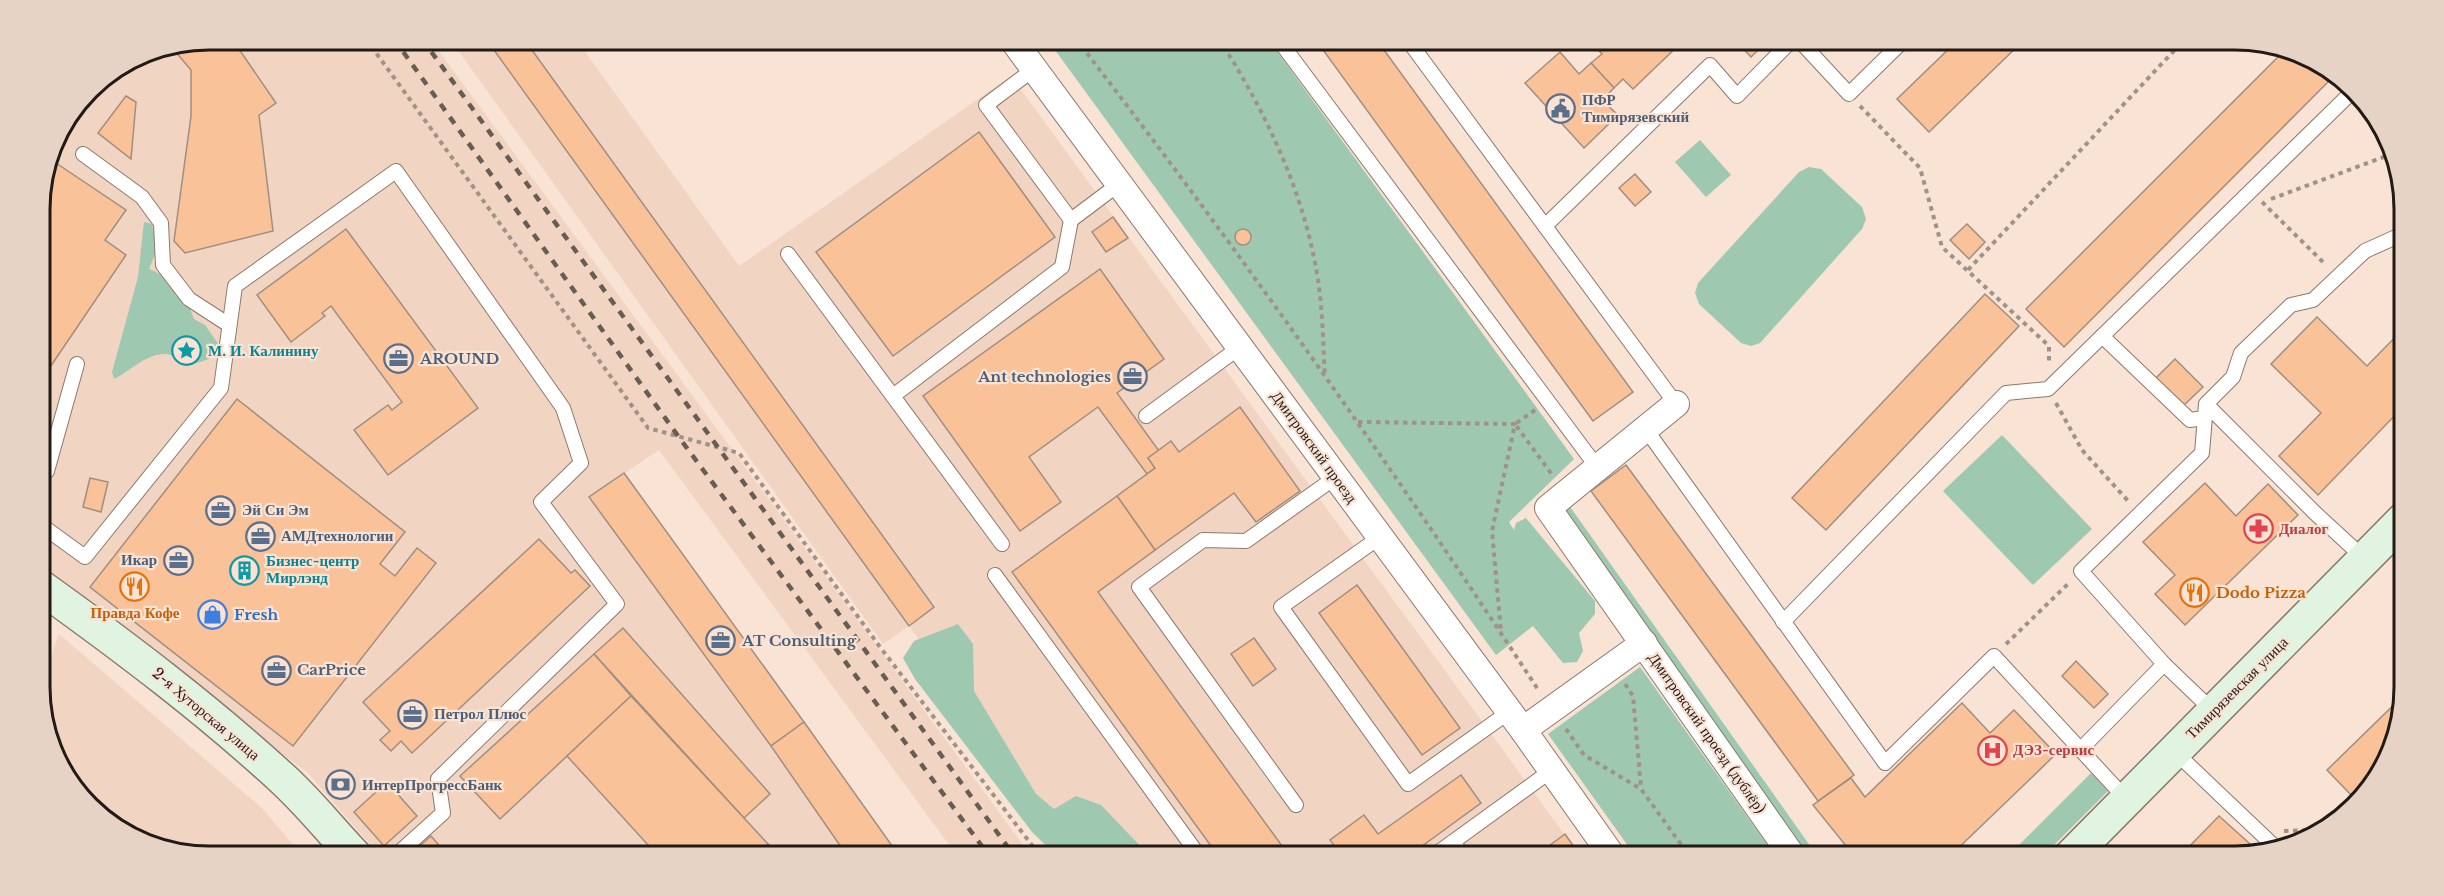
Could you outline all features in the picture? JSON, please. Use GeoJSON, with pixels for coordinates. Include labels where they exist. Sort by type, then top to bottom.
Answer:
{"type":"FeatureCollection","features":[{"type":"Feature","properties":{"kind":"main road","name":"Тимирязевская улица"},"geometry":{"type":"LineString","coordinates":[[2081,846],[2394,529]]}},
{"type":"Feature","properties":{"kind":"main road","name":"2-я Хуторская улица"},"geometry":{"type":"LineString","coordinates":[[50,593],[139,657],[216,720],[286,782],[346,846]]}},
{"type":"Feature","properties":{"kind":"street","name":"Дмитровский проезд"},"geometry":{"type":"LineString","coordinates":[[1020,50],[1516,721],[1605,846]]}},
{"type":"Feature","properties":{"kind":"street"},"geometry":{"type":"LineString","coordinates":[[1644,643],[1548,508],[1676,404]]}},
{"type":"Feature","properties":{"kind":"street","name":"Дмитровский проезд (дублёр)"},"geometry":{"type":"LineString","coordinates":[[1516,721],[1552,710],[1644,643],[1785,846]]}},
{"type":"Feature","properties":{"kind":"lane"},"geometry":{"type":"LineString","coordinates":[[1286,50],[1597,467]]}},
{"type":"Feature","properties":{"kind":"lane"},"geometry":{"type":"LineString","coordinates":[[1415,50],[1676,404]]}},
{"type":"Feature","properties":{"kind":"lane"},"geometry":{"type":"LineString","coordinates":[[1545,225],[1710,65],[1737,96],[1781,50]]}},
{"type":"Feature","properties":{"kind":"lane"},"geometry":{"type":"LineString","coordinates":[[1808,50],[1849,94],[1894,50]]}},
{"type":"Feature","properties":{"kind":"lane"},"geometry":{"type":"LineString","coordinates":[[1034,69],[986,105],[1071,220]]}},
{"type":"Feature","properties":{"kind":"lane"},"geometry":{"type":"LineString","coordinates":[[1783,622],[2006,393],[2048,389],[2348,96]]}},
{"type":"Feature","properties":{"kind":"lane"},"geometry":{"type":"LineString","coordinates":[[83,154],[142,197],[161,222],[163,265],[189,299],[230,325]]}},
{"type":"Feature","properties":{"kind":"lane"},"geometry":{"type":"LineString","coordinates":[[50,532],[85,557],[221,388],[235,286],[396,171],[563,408],[581,463],[542,502],[617,604],[438,779],[443,813],[406,846]]}},
{"type":"Feature","properties":{"kind":"lane"},"geometry":{"type":"LineString","coordinates":[[893,396],[1062,267],[1071,220],[1119,184]]}},
{"type":"Feature","properties":{"kind":"lane"},"geometry":{"type":"LineString","coordinates":[[2102,336],[2190,420],[2205,411],[2233,377],[2241,353],[2291,305],[2313,300],[2365,251],[2394,240]]}},
{"type":"Feature","properties":{"kind":"lane"},"geometry":{"type":"LineString","coordinates":[[788,254],[1002,544]]}},
{"type":"Feature","properties":{"kind":"lane"},"geometry":{"type":"LineString","coordinates":[[1146,416],[1240,347]]}},
{"type":"Feature","properties":{"kind":"lane"},"geometry":{"type":"LineString","coordinates":[[50,460],[77,364]]}},
{"type":"Feature","properties":{"kind":"lane"},"geometry":{"type":"LineString","coordinates":[[2205,411],[2202,453],[2081,571],[2164,664],[2213,711]]}},
{"type":"Feature","properties":{"kind":"lane"},"geometry":{"type":"LineString","coordinates":[[2205,411],[2365,559]]}},
{"type":"Feature","properties":{"kind":"lane"},"geometry":{"type":"LineString","coordinates":[[1645,428],[1885,764],[1994,656],[2127,800]]}},
{"type":"Feature","properties":{"kind":"lane"},"geometry":{"type":"LineString","coordinates":[[1296,805],[1139,587],[1203,540],[1246,541],[1336,477]]}},
{"type":"Feature","properties":{"kind":"lane"},"geometry":{"type":"LineString","coordinates":[[1380,537],[1281,607],[1408,784],[1516,721]]}},
{"type":"Feature","properties":{"kind":"lane"},"geometry":{"type":"LineString","coordinates":[[995,575],[1192,846]]}},
{"type":"Feature","properties":{"kind":"lane"},"geometry":{"type":"LineString","coordinates":[[2080,750],[2164,664]]}},
{"type":"Feature","properties":{"kind":"lane"},"geometry":{"type":"LineString","coordinates":[[2174,751],[2270,842]]}},
{"type":"Feature","properties":{"kind":"lane"},"geometry":{"type":"LineString","coordinates":[[1447,846],[1552,770]]}},
{"type":"Feature","properties":{"kind":"lane"},"geometry":{"type":"LineString","coordinates":[[1453,842],[1456,846]]}},
{"type":"Feature","properties":{"kind":"path"},"geometry":{"type":"LineString","coordinates":[[374,50],[648,428],[739,453],[880,647],[1033,846]]}},
{"type":"Feature","properties":{"kind":"path"},"geometry":{"type":"LineString","coordinates":[[1084,50],[1149,134],[1358,422],[1584,755],[1641,789],[1682,846]]}},
{"type":"Feature","properties":{"kind":"path"},"geometry":{"type":"LineString","coordinates":[[1225,50],[1271,131],[1298,197],[1318,280],[1325,377]]}},
{"type":"Feature","properties":{"kind":"path"},"geometry":{"type":"LineString","coordinates":[[1968,270],[2175,50]]}},
{"type":"Feature","properties":{"kind":"path"},"geometry":{"type":"LineString","coordinates":[[1849,94],[1920,168],[1942,247],[2049,346],[2048,389],[2082,450],[2139,514]]}},
{"type":"Feature","properties":{"kind":"path"},"geometry":{"type":"LineString","coordinates":[[2262,202],[2385,157]]}},
{"type":"Feature","properties":{"kind":"path"},"geometry":{"type":"LineString","coordinates":[[2251,191],[2338,277]]}},
{"type":"Feature","properties":{"kind":"path"},"geometry":{"type":"LineString","coordinates":[[1358,422],[1515,423],[1547,400]]}},
{"type":"Feature","properties":{"kind":"path"},"geometry":{"type":"LineString","coordinates":[[1515,423],[1566,493]]}},
{"type":"Feature","properties":{"kind":"path"},"geometry":{"type":"LineString","coordinates":[[1501,633],[1492,531],[1515,423]]}},
{"type":"Feature","properties":{"kind":"path"},"geometry":{"type":"LineString","coordinates":[[1994,656],[2081,571]]}},
{"type":"Feature","properties":{"kind":"path"},"geometry":{"type":"LineString","coordinates":[[1612,666],[1634,696],[1641,789]]}},
{"type":"Feature","properties":{"kind":"path"},"geometry":{"type":"LineString","coordinates":[[2259,832],[2305,830]]}},
{"type":"Feature","properties":{"kind":"shaded area"},"geometry":{"type":"Polygon","coordinates":[[[209,50],[438,50],[1024,846],[950,846],[659,450],[625,473],[892,846],[371,846],[307,772],[50,582],[51,188],[58,158],[66,138],[82,112],[96,96],[120,76],[158,58],[188,51],[209,50]]]}},
{"type":"Feature","properties":{"kind":"shaded area"},"geometry":{"type":"Polygon","coordinates":[[[458,50],[584,50],[739,266],[1011,76],[1573,846],[1073,846],[909,626],[883,644],[458,50]]]}},
{"type":"Feature","properties":{"kind":"shaded area"},"geometry":{"type":"Polygon","coordinates":[[[59,634],[263,809],[294,846],[188,845],[158,838],[120,820],[89,792],[76,776],[66,758],[53,718],[50,698],[50,659],[59,634]]]}},
{"type":"Feature","properties":{"kind":"green space"},"geometry":{"type":"Polygon","coordinates":[[[1055,50],[1276,50],[1574,459],[1509,522],[1514,530],[1516,523],[1526,518],[1595,601],[1595,614],[1579,633],[1583,651],[1577,662],[1563,663],[1533,626],[1496,655],[1055,50]]]}},
{"type":"Feature","properties":{"kind":"green space"},"geometry":{"type":"Polygon","coordinates":[[[1700,140],[1731,175],[1706,197],[1675,162],[1700,140]]]}},
{"type":"Feature","properties":{"kind":"green space"},"geometry":{"type":"Polygon","coordinates":[[[1809,167],[1821,169],[1862,207],[1866,219],[1862,229],[1760,343],[1751,346],[1741,343],[1699,304],[1695,293],[1698,283],[1799,172],[1809,167]]]}},
{"type":"Feature","properties":{"kind":"green space"},"geometry":{"type":"Polygon","coordinates":[[[144,222],[152,224],[157,249],[149,269],[164,277],[177,289],[194,319],[205,325],[219,345],[209,359],[191,365],[171,355],[158,355],[145,360],[114,379],[112,372],[138,277],[144,222]]]}},
{"type":"Feature","properties":{"kind":"green space"},"geometry":{"type":"Polygon","coordinates":[[[2002,435],[2092,529],[2033,585],[1943,491],[2002,435]]]}},
{"type":"Feature","properties":{"kind":"green space"},"geometry":{"type":"Polygon","coordinates":[[[1566,501],[1810,846],[1795,846],[1557,508],[1566,501]]]}},
{"type":"Feature","properties":{"kind":"green space"},"geometry":{"type":"Polygon","coordinates":[[[958,624],[973,644],[974,691],[1036,794],[1054,809],[1076,796],[1101,805],[1140,846],[1047,846],[1032,832],[915,679],[903,658],[914,641],[958,624]]]}},
{"type":"Feature","properties":{"kind":"green space"},"geometry":{"type":"Polygon","coordinates":[[[1640,667],[1768,846],[1628,846],[1548,734],[1640,667]]]}},
{"type":"Feature","properties":{"kind":"green space"},"geometry":{"type":"Polygon","coordinates":[[[2091,773],[2108,791],[2053,846],[2018,846],[2091,773]]]}},
{"type":"Feature","properties":{"kind":"building"},"geometry":{"type":"Polygon","coordinates":[[[240,50],[276,103],[259,115],[273,231],[185,253],[174,241],[191,116],[191,70],[177,53],[240,50]]]}},
{"type":"Feature","properties":{"kind":"building"},"geometry":{"type":"Polygon","coordinates":[[[494,50],[532,50],[934,607],[909,626],[494,50]]]}},
{"type":"Feature","properties":{"kind":"building"},"geometry":{"type":"Polygon","coordinates":[[[1323,50],[1384,50],[1633,392],[1593,421],[1323,50]]]}},
{"type":"Feature","properties":{"kind":"building"},"geometry":{"type":"Polygon","coordinates":[[[1598,50],[1674,50],[1633,89],[1623,79],[1614,88],[1591,63],[1602,54],[1598,50]]]}},
{"type":"Feature","properties":{"kind":"building"},"geometry":{"type":"Polygon","coordinates":[[[1744,50],[1758,50],[1751,57],[1744,50]]]}},
{"type":"Feature","properties":{"kind":"building"},"geometry":{"type":"Polygon","coordinates":[[[1948,50],[2014,50],[1929,132],[1897,99],[1948,50]]]}},
{"type":"Feature","properties":{"kind":"building"},"geometry":{"type":"Polygon","coordinates":[[[1560,52],[1579,74],[1591,63],[1614,88],[1602,100],[1618,115],[1584,148],[1525,83],[1560,52]]]}},
{"type":"Feature","properties":{"kind":"building"},"geometry":{"type":"Polygon","coordinates":[[[2279,56],[2306,66],[2330,80],[2064,347],[2026,309],[2279,56]]]}},
{"type":"Feature","properties":{"kind":"building"},"geometry":{"type":"Polygon","coordinates":[[[126,96],[136,102],[131,159],[98,133],[126,96]]]}},
{"type":"Feature","properties":{"kind":"building"},"geometry":{"type":"Polygon","coordinates":[[[979,132],[1055,237],[893,356],[816,252],[979,132]]]}},
{"type":"Feature","properties":{"kind":"building"},"geometry":{"type":"Polygon","coordinates":[[[56,163],[126,210],[105,240],[126,255],[50,367],[50,198],[56,163]]]}},
{"type":"Feature","properties":{"kind":"building"},"geometry":{"type":"Polygon","coordinates":[[[1635,174],[1651,192],[1635,206],[1619,188],[1635,174]]]}},
{"type":"Feature","properties":{"kind":"building"},"geometry":{"type":"Polygon","coordinates":[[[1113,217],[1128,238],[1106,252],[1092,232],[1113,217]]]}},
{"type":"Feature","properties":{"kind":"building"},"geometry":{"type":"Polygon","coordinates":[[[1967,224],[1985,242],[1969,259],[1950,240],[1967,224]]]}},
{"type":"Feature","properties":{"kind":"building"},"geometry":{"type":"Polygon","coordinates":[[[346,229],[478,408],[388,475],[354,430],[388,405],[392,410],[402,402],[331,306],[322,313],[325,316],[291,342],[257,295],[346,229]]]}},
{"type":"Feature","properties":{"kind":"building"},"geometry":{"type":"Polygon","coordinates":[[[1240,229],[1246,229],[1251,237],[1249,243],[1240,245],[1235,240],[1235,234],[1240,229]]]}},
{"type":"Feature","properties":{"kind":"building"},"geometry":{"type":"Polygon","coordinates":[[[1100,269],[1164,359],[1117,393],[1159,451],[1148,458],[1155,468],[1147,474],[1098,407],[1029,457],[1061,502],[1020,531],[923,396],[1100,269]]]}},
{"type":"Feature","properties":{"kind":"building"},"geometry":{"type":"Polygon","coordinates":[[[1985,294],[2019,326],[1826,530],[1792,498],[1985,294]]]}},
{"type":"Feature","properties":{"kind":"building"},"geometry":{"type":"Polygon","coordinates":[[[2317,317],[2367,366],[2394,338],[2394,416],[2318,495],[2279,456],[2321,413],[2271,364],[2317,317]]]}},
{"type":"Feature","properties":{"kind":"building"},"geometry":{"type":"Polygon","coordinates":[[[2175,359],[2203,387],[2184,405],[2156,378],[2175,359]]]}},
{"type":"Feature","properties":{"kind":"building","name":"Бизнес-центр Мирлэнд"},"geometry":{"type":"Polygon","coordinates":[[[237,399],[405,532],[380,564],[395,576],[417,548],[436,563],[293,746],[90,587],[237,399]]]}},
{"type":"Feature","properties":{"kind":"building"},"geometry":{"type":"Polygon","coordinates":[[[1240,407],[1300,491],[1256,522],[1234,493],[1155,550],[1117,496],[1155,468],[1148,458],[1171,441],[1179,452],[1240,407]]]}},
{"type":"Feature","properties":{"kind":"building"},"geometry":{"type":"Polygon","coordinates":[[[1626,465],[1854,775],[1818,801],[1591,491],[1626,465]]]}},
{"type":"Feature","properties":{"kind":"building"},"geometry":{"type":"Polygon","coordinates":[[[624,473],[804,722],[771,746],[589,497],[624,473]]]}},
{"type":"Feature","properties":{"kind":"building"},"geometry":{"type":"Polygon","coordinates":[[[90,478],[108,482],[101,512],[83,507],[90,478]]]}},
{"type":"Feature","properties":{"kind":"building"},"geometry":{"type":"Polygon","coordinates":[[[2205,483],[2236,516],[2268,484],[2298,515],[2185,625],[2155,594],[2175,575],[2143,542],[2205,483]]]}},
{"type":"Feature","properties":{"kind":"building"},"geometry":{"type":"Polygon","coordinates":[[[1117,496],[1155,550],[1098,592],[1282,846],[1211,846],[1012,572],[1117,496]]]}},
{"type":"Feature","properties":{"kind":"building"},"geometry":{"type":"Polygon","coordinates":[[[539,539],[571,573],[575,570],[590,586],[412,753],[401,741],[391,751],[380,740],[390,731],[363,702],[539,539]]]}},
{"type":"Feature","properties":{"kind":"building"},"geometry":{"type":"Polygon","coordinates":[[[1357,585],[1460,728],[1422,755],[1319,613],[1357,585]]]}},
{"type":"Feature","properties":{"kind":"building"},"geometry":{"type":"Polygon","coordinates":[[[623,628],[770,794],[744,818],[594,654],[623,628]]]}},
{"type":"Feature","properties":{"kind":"building"},"geometry":{"type":"Polygon","coordinates":[[[1254,638],[1276,669],[1253,686],[1231,654],[1254,638]]]}},
{"type":"Feature","properties":{"kind":"building"},"geometry":{"type":"Polygon","coordinates":[[[594,654],[631,696],[500,819],[460,776],[594,654]]]}},
{"type":"Feature","properties":{"kind":"building"},"geometry":{"type":"Polygon","coordinates":[[[2076,661],[2108,694],[2094,708],[2062,676],[2076,661]]]}},
{"type":"Feature","properties":{"kind":"building"},"geometry":{"type":"Polygon","coordinates":[[[631,696],[768,844],[766,846],[649,846],[567,756],[631,696]]]}},
{"type":"Feature","properties":{"kind":"building"},"geometry":{"type":"Polygon","coordinates":[[[1962,703],[1990,733],[2014,710],[2056,754],[1960,846],[1846,846],[1813,805],[1851,778],[1865,797],[1962,703]]]}},
{"type":"Feature","properties":{"kind":"building"},"geometry":{"type":"Polygon","coordinates":[[[2393,706],[2386,738],[2378,758],[2352,796],[2327,770],[2393,706]]]}},
{"type":"Feature","properties":{"kind":"building"},"geometry":{"type":"Polygon","coordinates":[[[804,722],[892,846],[840,846],[771,746],[804,722]]]}},
{"type":"Feature","properties":{"kind":"building"},"geometry":{"type":"Polygon","coordinates":[[[1461,775],[1481,803],[1422,846],[1335,846],[1330,840],[1364,815],[1378,834],[1461,775]]]}},
{"type":"Feature","properties":{"kind":"building"},"geometry":{"type":"Polygon","coordinates":[[[387,782],[417,816],[384,846],[354,812],[387,782]]]}},
{"type":"Feature","properties":{"kind":"building"},"geometry":{"type":"Polygon","coordinates":[[[2219,816],[2251,845],[2246,846],[2190,846],[2219,816]]]}},
{"type":"Feature","properties":{"kind":"building"},"geometry":{"type":"Polygon","coordinates":[[[1565,834],[1573,846],[1549,846],[1565,834]]]}},
{"type":"Feature","properties":{"kind":"building"},"geometry":{"type":"Polygon","coordinates":[[[431,836],[440,846],[420,846],[431,836]]]}},
{"type":"Feature","properties":{"kind":"railway"},"geometry":{"type":"LineString","coordinates":[[402,50],[678,436],[982,846]]}},
{"type":"Feature","properties":{"kind":"railway"},"geometry":{"type":"LineString","coordinates":[[430,50],[1007,846]]}},
{"type":"Feature","properties":{"kind":"place","name":"ПФР Тимирязевский"},"geometry":{"type":"Point","coordinates":[1561,109]}},
{"type":"Feature","properties":{"kind":"place","name":"М. И. Калинину"},"geometry":{"type":"Point","coordinates":[187,351]}},
{"type":"Feature","properties":{"kind":"place","name":"AROUND"},"geometry":{"type":"Point","coordinates":[399,359]}},
{"type":"Feature","properties":{"kind":"place","name":"Ant technologies"},"geometry":{"type":"Point","coordinates":[1132,377]}},
{"type":"Feature","properties":{"kind":"place","name":"Эй Си Эм"},"geometry":{"type":"Point","coordinates":[221,510]}},
{"type":"Feature","properties":{"kind":"place","name":"Диалог"},"geometry":{"type":"Point","coordinates":[2258,529]}},
{"type":"Feature","properties":{"kind":"place","name":"АМДтехнологии"},"geometry":{"type":"Point","coordinates":[260,536]}},
{"type":"Feature","properties":{"kind":"place","name":"Икар"},"geometry":{"type":"Point","coordinates":[178,560]}},
{"type":"Feature","properties":{"kind":"place","name":"Бизнес-центр Мирлэнд"},"geometry":{"type":"Point","coordinates":[245,570]}},
{"type":"Feature","properties":{"kind":"place","name":"Правда Кофе"},"geometry":{"type":"Point","coordinates":[135,586]}},
{"type":"Feature","properties":{"kind":"place","name":"Dodo Pizza"},"geometry":{"type":"Point","coordinates":[2195,593]}},
{"type":"Feature","properties":{"kind":"place","name":"Fresh"},"geometry":{"type":"Point","coordinates":[213,615]}},
{"type":"Feature","properties":{"kind":"place","name":"AT Consulting"},"geometry":{"type":"Point","coordinates":[721,641]}},
{"type":"Feature","properties":{"kind":"place","name":"CarPrice"},"geometry":{"type":"Point","coordinates":[276,670]}},
{"type":"Feature","properties":{"kind":"place","name":"Петрол Плюс"},"geometry":{"type":"Point","coordinates":[413,714]}},
{"type":"Feature","properties":{"kind":"place","name":"ДЭЗ-сервис"},"geometry":{"type":"Point","coordinates":[1992,750]}},
{"type":"Feature","properties":{"kind":"place","name":"ИнтерПрогрессБанк"},"geometry":{"type":"Point","coordinates":[341,785]}}]}
